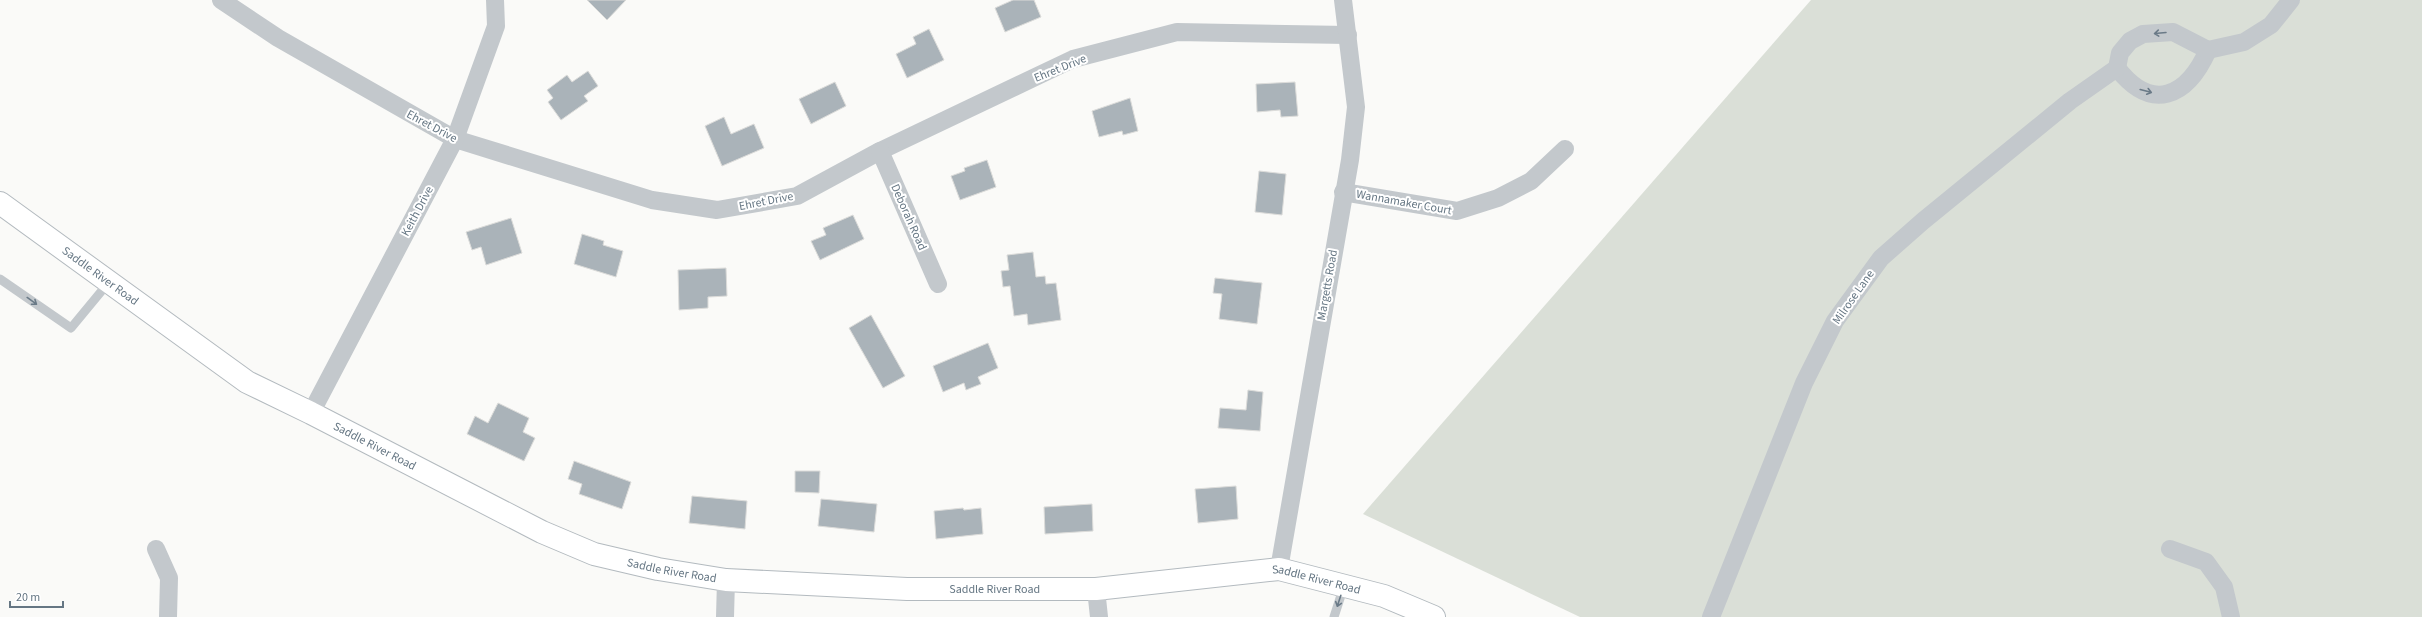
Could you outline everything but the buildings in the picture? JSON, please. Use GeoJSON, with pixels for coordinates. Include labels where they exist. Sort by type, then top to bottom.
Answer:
{"type":"FeatureCollection","features":[{"type":"Feature","properties":{"kind":"main road","name":"Saddle River Road"},"geometry":{"type":"LineString","coordinates":[[0,203],[247,382],[311,413],[542,532],[594,554],[658,569],[726,580],[908,589],[1096,589],[1279,569],[1384,596],[1434,617]]}},
{"type":"Feature","properties":{"kind":"street","name":"Ehret Drive"},"geometry":{"type":"LineString","coordinates":[[221,0],[278,38],[455,139],[652,200],[718,210],[797,196],[880,151],[1073,59],[1177,32],[1348,35]]}},
{"type":"Feature","properties":{"kind":"street","name":"Keith Drive"},"geometry":{"type":"LineString","coordinates":[[311,413],[455,139],[496,26],[495,0]]}},
{"type":"Feature","properties":{"kind":"street","name":"Margetts Road"},"geometry":{"type":"LineString","coordinates":[[1279,569],[1343,192],[1350,160],[1356,106],[1348,35],[1342,0]]}},
{"type":"Feature","properties":{"kind":"street"},"geometry":{"type":"LineString","coordinates":[[2208,50],[2201,66],[2177,92],[2160,95],[2142,91],[2128,83],[2117,68],[2120,53],[2130,41],[2142,34],[2173,32],[2208,50],[2244,42],[2271,24],[2291,0]]}},
{"type":"Feature","properties":{"kind":"street","name":"Milrose Lane"},"geometry":{"type":"LineString","coordinates":[[1711,617],[1804,383],[1835,321],[1881,258],[1923,221],[2070,101],[2117,68]]}},
{"type":"Feature","properties":{"kind":"street","name":"Wannamaker Court"},"geometry":{"type":"LineString","coordinates":[[1343,192],[1457,211],[1498,198],[1531,181],[1565,149]]}},
{"type":"Feature","properties":{"kind":"street","name":"Deborah Road"},"geometry":{"type":"LineString","coordinates":[[880,151],[938,284]]}},
{"type":"Feature","properties":{"kind":"street"},"geometry":{"type":"LineString","coordinates":[[156,549],[169,578],[168,617]]}},
{"type":"Feature","properties":{"kind":"street"},"geometry":{"type":"LineString","coordinates":[[2170,549],[2206,562],[2224,586],[2231,617]]}},
{"type":"Feature","properties":{"kind":"street"},"geometry":{"type":"LineString","coordinates":[[725,617],[726,580]]}},
{"type":"Feature","properties":{"kind":"street"},"geometry":{"type":"LineString","coordinates":[[1096,589],[1099,617]]}},
{"type":"Feature","properties":{"kind":"lane"},"geometry":{"type":"LineString","coordinates":[[0,279],[71,328],[109,282]]}},
{"type":"Feature","properties":{"kind":"lane"},"geometry":{"type":"LineString","coordinates":[[1334,617],[1344,586]]}},
{"type":"Feature","properties":{"kind":"shaded area"},"geometry":{"type":"Polygon","coordinates":[[[1811,0],[2422,0],[2422,617],[1580,617],[1363,514],[1811,0]]]}}]}
